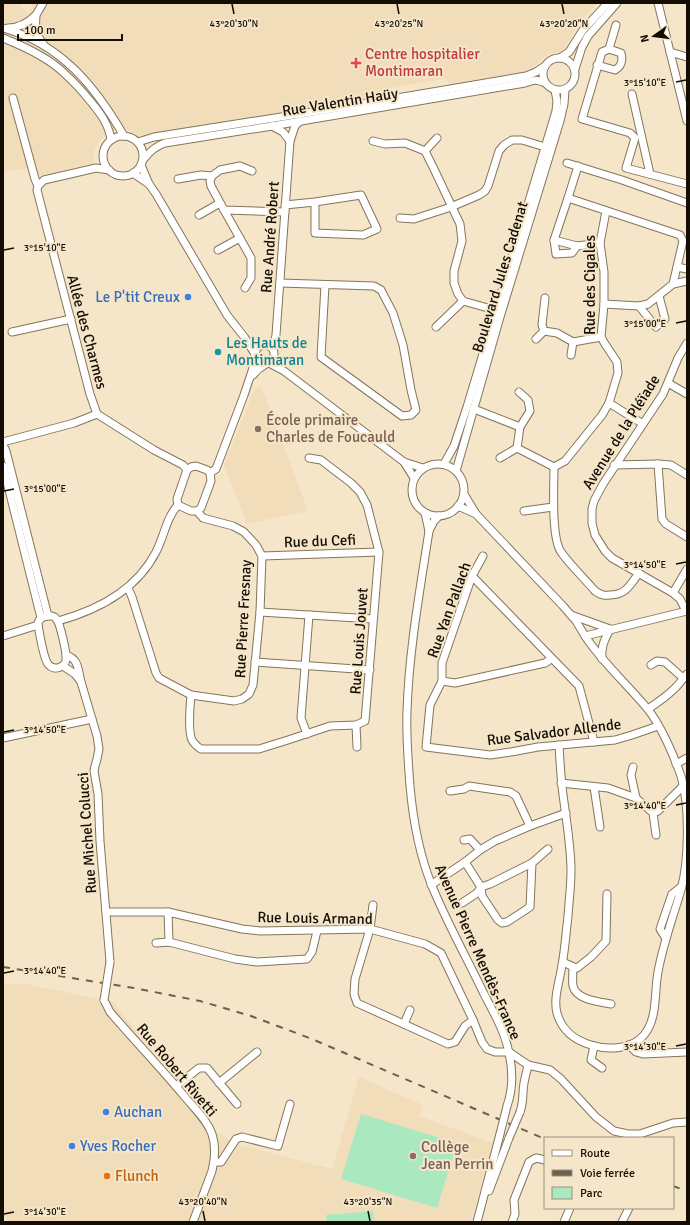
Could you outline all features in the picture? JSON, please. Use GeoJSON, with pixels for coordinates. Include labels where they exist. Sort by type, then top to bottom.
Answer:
{"type":"FeatureCollection","features":[{"type":"Feature","properties":{"kind":"street"},"geometry":{"type":"LineString","coordinates":[[4,28],[21,26],[28,22],[36,15],[43,3]]}},
{"type":"Feature","properties":{"kind":"street"},"geometry":{"type":"LineString","coordinates":[[560,58],[566,59],[570,62],[575,69],[576,75],[570,87],[564,90],[555,90],[546,84],[543,76],[545,66],[551,60],[560,58],[569,52],[583,30],[608,3]]}},
{"type":"Feature","properties":{"kind":"street"},"geometry":{"type":"LineString","coordinates":[[575,69],[582,47],[588,36],[617,3]]}},
{"type":"Feature","properties":{"kind":"street"},"geometry":{"type":"LineString","coordinates":[[658,3],[687,121]]}},
{"type":"Feature","properties":{"kind":"street"},"geometry":{"type":"LineString","coordinates":[[36,15],[36,33],[45,46]]}},
{"type":"Feature","properties":{"kind":"street"},"geometry":{"type":"LineString","coordinates":[[609,49],[616,25]]}},
{"type":"Feature","properties":{"kind":"street"},"geometry":{"type":"LineString","coordinates":[[4,28],[45,46],[63,58],[93,88],[124,136]]}},
{"type":"Feature","properties":{"kind":"street"},"geometry":{"type":"LineString","coordinates":[[3,38],[18,44],[63,71],[95,107],[108,126],[111,140]]}},
{"type":"Feature","properties":{"kind":"street"},"geometry":{"type":"LineString","coordinates":[[597,65],[615,70],[620,67],[623,59],[621,53],[609,49],[602,52],[597,65],[582,119],[630,133],[635,138],[643,140]]}},
{"type":"Feature","properties":{"kind":"street"},"geometry":{"type":"LineString","coordinates":[[670,52],[687,57]]}},
{"type":"Feature","properties":{"kind":"street","name":"Rue Valentin Haüy"},"geometry":{"type":"LineString","coordinates":[[138,142],[154,137],[379,102],[526,76],[545,66]]}},
{"type":"Feature","properties":{"kind":"street","name":"Rue Valentin Haüy"},"geometry":{"type":"LineString","coordinates":[[142,163],[149,152],[159,144],[525,84],[537,80],[546,84]]}},
{"type":"Feature","properties":{"kind":"street","name":"Boulevard Jules Cadenat"},"geometry":{"type":"LineString","coordinates":[[444,464],[454,446],[556,111],[557,101],[555,90]]}},
{"type":"Feature","properties":{"kind":"street","name":"Boulevard Jules Cadenat"},"geometry":{"type":"LineString","coordinates":[[456,471],[500,317],[560,121],[564,104],[564,90]]}},
{"type":"Feature","properties":{"kind":"street"},"geometry":{"type":"LineString","coordinates":[[632,94],[650,174]]}},
{"type":"Feature","properties":{"kind":"street","name":"Allée des Charmes"},"geometry":{"type":"LineString","coordinates":[[13,98],[34,178],[38,186],[37,190],[90,394],[97,414]]}},
{"type":"Feature","properties":{"kind":"street","name":"Rue André Robert"},"geometry":{"type":"LineString","coordinates":[[274,352],[290,141],[295,126],[300,121]]}},
{"type":"Feature","properties":{"kind":"street"},"geometry":{"type":"LineString","coordinates":[[272,126],[283,132],[290,141]]}},
{"type":"Feature","properties":{"kind":"street"},"geometry":{"type":"LineString","coordinates":[[96,168],[103,157],[107,144],[111,140],[119,136],[124,136],[132,137],[138,142],[143,154],[142,163],[149,184],[227,315],[246,338],[261,364],[267,364],[284,371],[404,462],[423,468]]}},
{"type":"Feature","properties":{"kind":"street"},"geometry":{"type":"LineString","coordinates":[[425,151],[437,138]]}},
{"type":"Feature","properties":{"kind":"street"},"geometry":{"type":"LineString","coordinates":[[622,180],[635,138]]}},
{"type":"Feature","properties":{"kind":"street"},"geometry":{"type":"LineString","coordinates":[[400,218],[414,219],[451,207],[485,191],[499,151],[504,145],[512,140],[522,140],[545,147]]}},
{"type":"Feature","properties":{"kind":"street"},"geometry":{"type":"LineString","coordinates":[[373,141],[385,144],[405,143],[425,151],[460,224],[462,241],[454,270],[454,284],[458,294],[463,301],[495,310]]}},
{"type":"Feature","properties":{"kind":"street"},"geometry":{"type":"LineString","coordinates":[[103,157],[109,170],[114,174],[120,175],[133,173],[142,163]]}},
{"type":"Feature","properties":{"kind":"street"},"geometry":{"type":"LineString","coordinates":[[568,163],[687,203]]}},
{"type":"Feature","properties":{"kind":"street"},"geometry":{"type":"LineString","coordinates":[[245,288],[251,278],[251,258],[211,186],[210,181],[212,176],[220,170],[240,166],[252,172]]}},
{"type":"Feature","properties":{"kind":"street"},"geometry":{"type":"LineString","coordinates":[[577,246],[572,253],[556,254],[554,240],[578,166]]}},
{"type":"Feature","properties":{"kind":"street"},"geometry":{"type":"LineString","coordinates":[[38,186],[44,180],[96,168],[109,170]]}},
{"type":"Feature","properties":{"kind":"street"},"geometry":{"type":"LineString","coordinates":[[626,168],[687,184]]}},
{"type":"Feature","properties":{"kind":"street"},"geometry":{"type":"LineString","coordinates":[[133,173],[149,184]]}},
{"type":"Feature","properties":{"kind":"street"},"geometry":{"type":"LineString","coordinates":[[178,179],[201,175],[212,176]]}},
{"type":"Feature","properties":{"kind":"street"},"geometry":{"type":"LineString","coordinates":[[199,215],[222,206],[285,208],[315,202],[361,195],[377,229],[363,235],[315,233],[315,202]]}},
{"type":"Feature","properties":{"kind":"street"},"geometry":{"type":"LineString","coordinates":[[568,198],[680,234],[683,241],[673,284]]}},
{"type":"Feature","properties":{"kind":"street","name":"Rue des Cigales"},"geometry":{"type":"LineString","coordinates":[[554,467],[566,461],[602,416],[609,403],[618,373],[617,362],[602,337],[604,272],[600,243],[606,211]]}},
{"type":"Feature","properties":{"kind":"street"},"geometry":{"type":"LineString","coordinates":[[218,250],[240,238]]}},
{"type":"Feature","properties":{"kind":"street"},"geometry":{"type":"LineString","coordinates":[[554,240],[577,246],[600,243]]}},
{"type":"Feature","properties":{"kind":"street"},"geometry":{"type":"LineString","coordinates":[[677,267],[687,269]]}},
{"type":"Feature","properties":{"kind":"street"},"geometry":{"type":"LineString","coordinates":[[604,304],[639,306],[648,304],[673,284],[687,281]]}},
{"type":"Feature","properties":{"kind":"street"},"geometry":{"type":"LineString","coordinates":[[280,283],[374,286],[381,290],[393,313],[403,345],[416,410],[410,415],[402,416],[321,356],[325,285]]}},
{"type":"Feature","properties":{"kind":"street"},"geometry":{"type":"LineString","coordinates":[[639,306],[656,327],[665,319],[658,296]]}},
{"type":"Feature","properties":{"kind":"street"},"geometry":{"type":"LineString","coordinates":[[544,331],[542,325],[545,298]]}},
{"type":"Feature","properties":{"kind":"street"},"geometry":{"type":"LineString","coordinates":[[436,327],[463,301]]}},
{"type":"Feature","properties":{"kind":"street"},"geometry":{"type":"LineString","coordinates":[[12,332],[71,319]]}},
{"type":"Feature","properties":{"kind":"street"},"geometry":{"type":"LineString","coordinates":[[536,339],[544,331]]}},
{"type":"Feature","properties":{"kind":"street"},"geometry":{"type":"LineString","coordinates":[[544,331],[557,333],[573,342],[602,337]]}},
{"type":"Feature","properties":{"kind":"street"},"geometry":{"type":"LineString","coordinates":[[210,473],[216,469],[251,377],[257,348],[276,335]]}},
{"type":"Feature","properties":{"kind":"street"},"geometry":{"type":"LineString","coordinates":[[246,338],[263,345],[274,352],[284,371]]}},
{"type":"Feature","properties":{"kind":"street"},"geometry":{"type":"LineString","coordinates":[[571,354],[573,342]]}},
{"type":"Feature","properties":{"kind":"street","name":"Avenue de la Pléïade"},"geometry":{"type":"LineString","coordinates":[[686,611],[680,599],[673,593],[612,558],[605,551],[595,535],[592,523],[592,509],[594,501],[614,465],[663,394],[678,358],[687,343]]}},
{"type":"Feature","properties":{"kind":"street"},"geometry":{"type":"LineString","coordinates":[[251,377],[258,369],[273,360],[274,352]]}},
{"type":"Feature","properties":{"kind":"street"},"geometry":{"type":"LineString","coordinates":[[668,383],[687,394]]}},
{"type":"Feature","properties":{"kind":"street"},"geometry":{"type":"LineString","coordinates":[[517,448],[520,427],[530,411],[528,400],[519,392]]}},
{"type":"Feature","properties":{"kind":"street"},"geometry":{"type":"LineString","coordinates":[[609,403],[643,424]]}},
{"type":"Feature","properties":{"kind":"street"},"geometry":{"type":"LineString","coordinates":[[474,409],[520,427]]}},
{"type":"Feature","properties":{"kind":"street"},"geometry":{"type":"LineString","coordinates":[[45,617],[3,443],[74,423],[97,414],[154,450],[183,465],[187,470]]}},
{"type":"Feature","properties":{"kind":"street"},"geometry":{"type":"LineString","coordinates":[[517,448],[554,467],[553,507],[557,542],[560,552],[595,591],[602,596],[617,595],[626,591],[639,573]]}},
{"type":"Feature","properties":{"kind":"street"},"geometry":{"type":"LineString","coordinates":[[500,458],[517,448]]}},
{"type":"Feature","properties":{"kind":"street","name":"Rue Louis Jouvet"},"geometry":{"type":"LineString","coordinates":[[309,458],[321,460],[351,483],[360,492],[367,505],[379,552],[365,721],[356,725]]}},
{"type":"Feature","properties":{"kind":"street"},"geometry":{"type":"LineString","coordinates":[[404,462],[414,478]]}},
{"type":"Feature","properties":{"kind":"street"},"geometry":{"type":"LineString","coordinates":[[444,464],[456,471],[461,478],[464,486],[464,494],[462,501],[452,512],[446,515],[432,516],[425,513],[415,504],[412,498],[411,491],[414,478],[423,468],[430,465],[444,464]]}},
{"type":"Feature","properties":{"kind":"street"},"geometry":{"type":"LineString","coordinates":[[658,464],[662,519],[666,524],[687,537]]}},
{"type":"Feature","properties":{"kind":"street"},"geometry":{"type":"LineString","coordinates":[[614,465],[671,465],[687,475]]}},
{"type":"Feature","properties":{"kind":"street"},"geometry":{"type":"LineString","coordinates":[[3,466],[45,617]]}},
{"type":"Feature","properties":{"kind":"street"},"geometry":{"type":"LineString","coordinates":[[58,620],[95,609],[109,602],[128,588],[142,573],[156,553],[172,512],[178,505],[177,499],[187,470],[196,466],[210,473],[211,481],[201,508],[197,511]]}},
{"type":"Feature","properties":{"kind":"street"},"geometry":{"type":"LineString","coordinates":[[464,494],[476,514],[550,591],[571,615],[602,659],[648,709],[676,764],[683,786],[687,803],[687,853],[682,887],[665,937],[657,973],[652,1020],[644,1036],[629,1045],[618,1048],[603,1048],[594,1046],[572,1037],[563,1026],[557,1012],[556,999],[563,963],[571,871],[559,745]]}},
{"type":"Feature","properties":{"kind":"street","name":"Rue Pierre Fresnay"},"geometry":{"type":"LineString","coordinates":[[128,588],[136,608],[156,673],[159,678],[191,696],[234,701],[249,694],[253,685],[260,612],[262,556],[256,545],[244,532],[233,526],[203,518],[197,511],[191,511],[178,505]]}},
{"type":"Feature","properties":{"kind":"street"},"geometry":{"type":"LineString","coordinates":[[458,506],[476,514]]}},
{"type":"Feature","properties":{"kind":"street"},"geometry":{"type":"LineString","coordinates":[[524,511],[553,507]]}},
{"type":"Feature","properties":{"kind":"street","name":"Avenue Pierre Mendès-France"},"geometry":{"type":"LineString","coordinates":[[425,513],[429,531]]}},
{"type":"Feature","properties":{"kind":"street","name":"Avenue Pierre Mendès-France"},"geometry":{"type":"LineString","coordinates":[[439,516],[434,521],[429,531],[409,671],[407,735],[413,816],[422,858],[445,916],[502,1030],[509,1052],[512,1072],[511,1090],[478,1220]]}},
{"type":"Feature","properties":{"kind":"street","name":"Rue du Cefi"},"geometry":{"type":"LineString","coordinates":[[262,556],[379,552]]}},
{"type":"Feature","properties":{"kind":"street","name":"Rue Yan Pallach"},"geometry":{"type":"LineString","coordinates":[[483,556],[472,576],[442,663],[442,681],[455,683],[545,662],[551,659]]}},
{"type":"Feature","properties":{"kind":"street"},"geometry":{"type":"LineString","coordinates":[[673,593],[687,569]]}},
{"type":"Feature","properties":{"kind":"street"},"geometry":{"type":"LineString","coordinates":[[472,576],[551,659],[579,686],[594,742]]}},
{"type":"Feature","properties":{"kind":"street"},"geometry":{"type":"LineString","coordinates":[[585,636],[686,611]]}},
{"type":"Feature","properties":{"kind":"street"},"geometry":{"type":"LineString","coordinates":[[260,612],[373,619]]}},
{"type":"Feature","properties":{"kind":"street"},"geometry":{"type":"LineString","coordinates":[[307,734],[301,718],[309,615]]}},
{"type":"Feature","properties":{"kind":"street"},"geometry":{"type":"LineString","coordinates":[[571,615],[610,629]]}},
{"type":"Feature","properties":{"kind":"street"},"geometry":{"type":"LineString","coordinates":[[52,616],[58,620],[66,655],[66,662],[63,666],[53,668],[49,666],[46,660],[38,622],[45,617],[52,616]]}},
{"type":"Feature","properties":{"kind":"street"},"geometry":{"type":"LineString","coordinates":[[3,636],[38,625]]}},
{"type":"Feature","properties":{"kind":"street"},"geometry":{"type":"LineString","coordinates":[[602,659],[601,650],[603,642],[610,629]]}},
{"type":"Feature","properties":{"kind":"street","name":"Rue Michel Colucci"},"geometry":{"type":"LineString","coordinates":[[66,655],[74,658],[76,662],[97,736],[99,750],[94,771],[98,794],[100,841],[110,962]]}},
{"type":"Feature","properties":{"kind":"street"},"geometry":{"type":"LineString","coordinates":[[648,709],[665,698],[676,688],[685,676],[665,662],[657,661],[651,665]]}},
{"type":"Feature","properties":{"kind":"street"},"geometry":{"type":"LineString","coordinates":[[255,662],[370,670]]}},
{"type":"Feature","properties":{"kind":"street"},"geometry":{"type":"LineString","coordinates":[[63,666],[75,674],[81,682]]}},
{"type":"Feature","properties":{"kind":"street","name":"Rue Salvador Allende"},"geometry":{"type":"LineString","coordinates":[[442,681],[430,705],[426,748],[490,755],[559,745],[615,740],[658,726]]}},
{"type":"Feature","properties":{"kind":"street"},"geometry":{"type":"LineString","coordinates":[[191,696],[191,739],[195,745],[201,749],[258,749],[330,726],[356,725],[357,747]]}},
{"type":"Feature","properties":{"kind":"street"},"geometry":{"type":"LineString","coordinates":[[3,738],[92,719]]}},
{"type":"Feature","properties":{"kind":"street"},"geometry":{"type":"LineString","coordinates":[[676,764],[687,758]]}},
{"type":"Feature","properties":{"kind":"street"},"geometry":{"type":"LineString","coordinates":[[632,767],[631,775],[636,798]]}},
{"type":"Feature","properties":{"kind":"street"},"geometry":{"type":"LineString","coordinates":[[562,783],[608,788],[636,798],[653,813],[656,835]]}},
{"type":"Feature","properties":{"kind":"street"},"geometry":{"type":"LineString","coordinates":[[450,791],[464,789],[469,786],[510,792],[516,796],[530,826]]}},
{"type":"Feature","properties":{"kind":"street"},"geometry":{"type":"LineString","coordinates":[[594,786],[600,827]]}},
{"type":"Feature","properties":{"kind":"street"},"geometry":{"type":"LineString","coordinates":[[653,813],[658,812],[683,786]]}},
{"type":"Feature","properties":{"kind":"street"},"geometry":{"type":"LineString","coordinates":[[432,885],[480,850],[495,841],[566,813]]}},
{"type":"Feature","properties":{"kind":"street"},"geometry":{"type":"LineString","coordinates":[[464,840],[470,839],[480,850]]}},
{"type":"Feature","properties":{"kind":"street"},"geometry":{"type":"LineString","coordinates":[[462,904],[477,893],[481,887],[532,863],[548,849]]}},
{"type":"Feature","properties":{"kind":"street"},"geometry":{"type":"LineString","coordinates":[[465,862],[481,887],[482,896],[498,920],[502,923],[507,922],[530,906],[532,863]]}},
{"type":"Feature","properties":{"kind":"street"},"geometry":{"type":"LineString","coordinates":[[563,963],[568,963],[577,968],[591,957],[606,940],[607,894]]}},
{"type":"Feature","properties":{"kind":"street"},"geometry":{"type":"LineString","coordinates":[[373,905],[370,929],[355,979],[354,994],[357,1003],[448,1044],[455,1042],[465,1026],[473,1020]]}},
{"type":"Feature","properties":{"kind":"street","name":"Rue Louis Armand"},"geometry":{"type":"LineString","coordinates":[[106,912],[168,912],[242,929],[260,931],[370,929],[426,944],[441,953],[482,1042],[487,1049],[495,1052],[509,1052]]}},
{"type":"Feature","properties":{"kind":"street"},"geometry":{"type":"LineString","coordinates":[[168,912],[169,942]]}},
{"type":"Feature","properties":{"kind":"street"},"geometry":{"type":"LineString","coordinates":[[156,943],[169,942],[235,959],[257,962],[307,959],[312,952],[317,931]]}},
{"type":"Feature","properties":{"kind":"street","name":"Rue Robert Rivetti"},"geometry":{"type":"LineString","coordinates":[[110,962],[104,1000],[110,1012],[176,1086],[204,1120],[214,1140],[214,1162],[212,1171],[193,1222]]}},
{"type":"Feature","properties":{"kind":"street"},"geometry":{"type":"LineString","coordinates":[[573,967],[573,986],[581,997],[611,1004]]}},
{"type":"Feature","properties":{"kind":"street"},"geometry":{"type":"LineString","coordinates":[[404,1024],[410,1010]]}},
{"type":"Feature","properties":{"kind":"street"},"geometry":{"type":"LineString","coordinates":[[629,1045],[636,1052],[643,1054],[687,1052]]}},
{"type":"Feature","properties":{"kind":"street"},"geometry":{"type":"LineString","coordinates":[[594,1046],[591,1060],[602,1068]]}},
{"type":"Feature","properties":{"kind":"street"},"geometry":{"type":"LineString","coordinates":[[219,1083],[257,1052]]}},
{"type":"Feature","properties":{"kind":"street"},"geometry":{"type":"LineString","coordinates":[[509,1052],[528,1065],[550,1070],[561,1079],[596,1117],[614,1131],[628,1134],[640,1134],[673,1123],[687,1122]]}},
{"type":"Feature","properties":{"kind":"street"},"geometry":{"type":"LineString","coordinates":[[478,1220],[523,1104],[524,1084],[528,1065]]}},
{"type":"Feature","properties":{"kind":"street"},"geometry":{"type":"LineString","coordinates":[[176,1086],[200,1068],[207,1068],[237,1104]]}},
{"type":"Feature","properties":{"kind":"street"},"geometry":{"type":"LineString","coordinates":[[214,1162],[221,1162],[236,1139],[242,1138],[278,1146],[290,1104]]}},
{"type":"Feature","properties":{"kind":"street"},"geometry":{"type":"LineString","coordinates":[[512,1222],[515,1214],[514,1200],[529,1162],[536,1158],[544,1160]]}},
{"type":"Feature","properties":{"kind":"street"},"geometry":{"type":"LineString","coordinates":[[564,1222],[570,1209]]}},
{"type":"Feature","properties":{"kind":"street"},"geometry":{"type":"LineString","coordinates":[[622,1222],[628,1209]]}},
{"type":"Feature","properties":{"kind":"shaded area"},"geometry":{"type":"Polygon","coordinates":[[[3,3],[19,3],[28,14],[33,3],[597,3],[577,26],[566,47],[560,52],[549,54],[533,68],[514,75],[453,86],[445,79],[392,88],[386,96],[142,136],[124,128],[103,136],[95,149],[93,163],[41,176],[24,169],[3,171],[3,3]]]}},
{"type":"Feature","properties":{"kind":"shaded area","name":"École primaire Charles de Foucauld"},"geometry":{"type":"Polygon","coordinates":[[[261,386],[308,511],[246,524],[224,465],[253,392],[261,386]]]}},
{"type":"Feature","properties":{"kind":"shaded area"},"geometry":{"type":"Polygon","coordinates":[[[3,983],[18,985],[22,983],[113,1002],[218,1133],[237,1144],[332,1169],[359,1077],[423,1105],[419,1116],[493,1143],[471,1222],[10,1222],[3,1214],[3,983]]]}},
{"type":"Feature","properties":{"kind":"green space"},"geometry":{"type":"Polygon","coordinates":[[[361,1114],[457,1143],[437,1208],[341,1179],[361,1114]]]}},
{"type":"Feature","properties":{"kind":"green space"},"geometry":{"type":"Polygon","coordinates":[[[373,1211],[374,1222],[327,1222],[326,1215],[373,1211]]]}},
{"type":"Feature","properties":{"kind":"railway"},"geometry":{"type":"LineString","coordinates":[[3,967],[134,988],[200,1001],[251,1016],[312,1039],[544,1139]]}},
{"type":"Feature","properties":{"kind":"railway"},"geometry":{"type":"LineString","coordinates":[[674,1186],[687,1191]]}},
{"type":"Feature","properties":{"kind":"place","name":"Centre hospitalier Montimaran"},"geometry":{"type":"Point","coordinates":[356,63]}},
{"type":"Feature","properties":{"kind":"place","name":"Le P'tit Creux"},"geometry":{"type":"Point","coordinates":[188,297]}},
{"type":"Feature","properties":{"kind":"place","name":"Les Hauts de Montimaran"},"geometry":{"type":"Point","coordinates":[218,352]}},
{"type":"Feature","properties":{"kind":"place","name":"École primaire Charles de Foucauld"},"geometry":{"type":"Point","coordinates":[258,429]}},
{"type":"Feature","properties":{"kind":"place","name":"Auchan"},"geometry":{"type":"Point","coordinates":[106,1112]}},
{"type":"Feature","properties":{"kind":"place","name":"Yves Rocher"},"geometry":{"type":"Point","coordinates":[72,1146]}},
{"type":"Feature","properties":{"kind":"place","name":"Collège Jean Perrin"},"geometry":{"type":"Point","coordinates":[413,1156]}},
{"type":"Feature","properties":{"kind":"place","name":"Flunch"},"geometry":{"type":"Point","coordinates":[107,1176]}}]}
